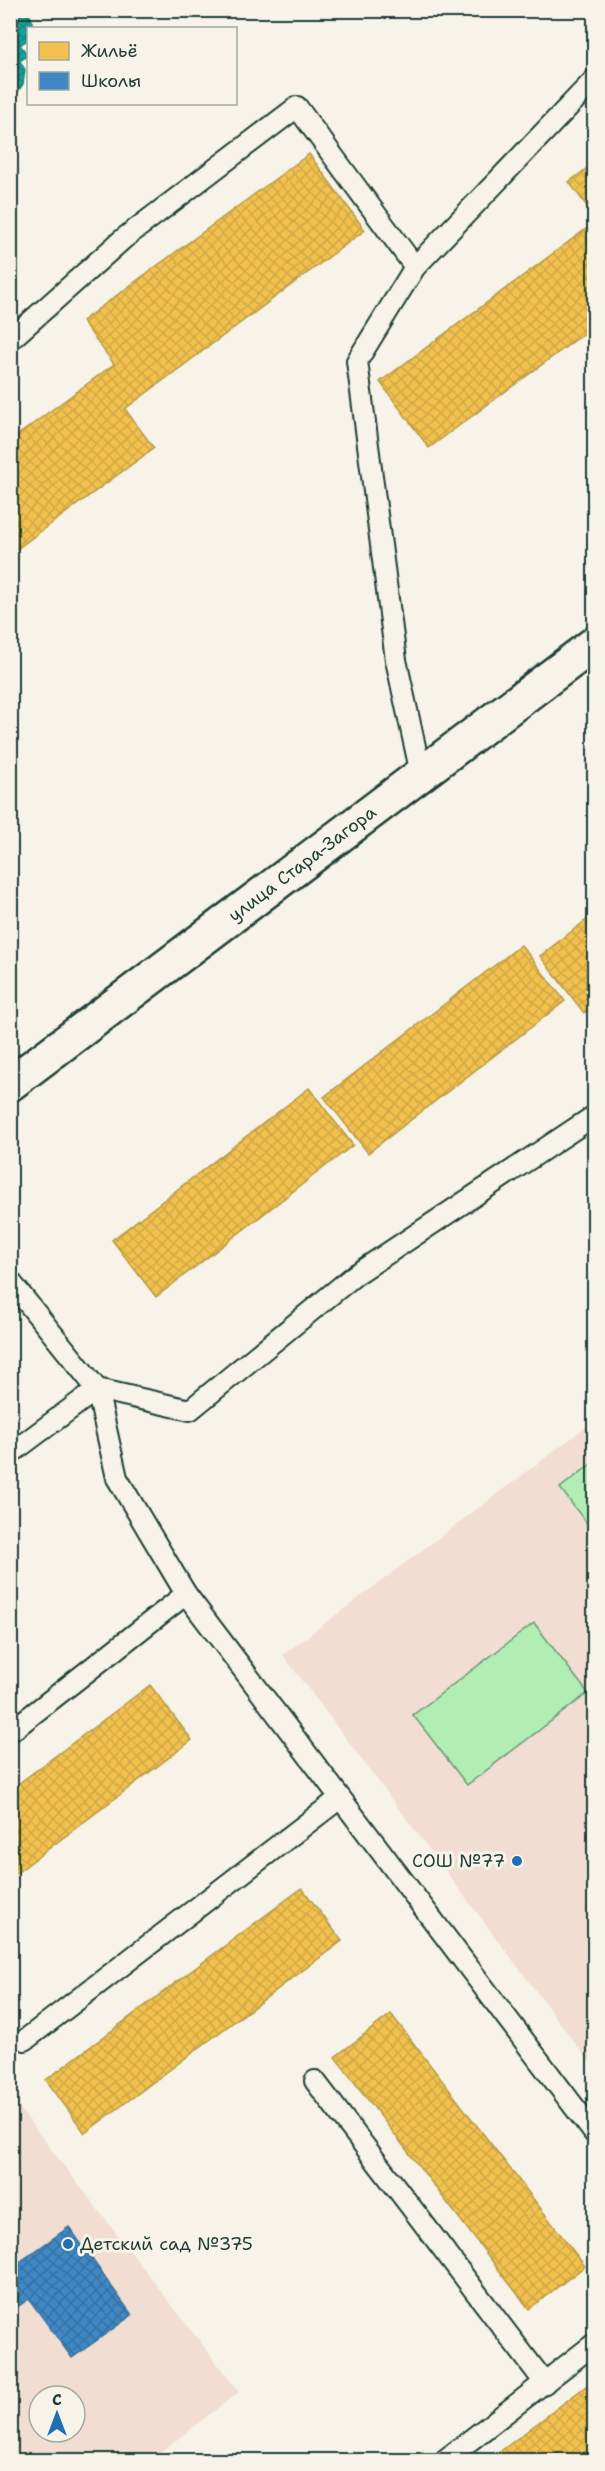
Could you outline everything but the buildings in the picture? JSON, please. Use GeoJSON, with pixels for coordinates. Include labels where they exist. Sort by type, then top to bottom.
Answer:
{"type":"FeatureCollection","features":[{"type":"Feature","properties":{"kind":"main road","name":"улица Стара-Загора"},"geometry":{"type":"LineString","coordinates":[[10,1084],[594,644]]}},
{"type":"Feature","properties":{"kind":"lane"},"geometry":{"type":"LineString","coordinates":[[421,774],[396,660],[357,361],[415,267],[594,80]]}},
{"type":"Feature","properties":{"kind":"lane"},"geometry":{"type":"LineString","coordinates":[[10,340],[123,238],[297,107],[415,267]]}},
{"type":"Feature","properties":{"kind":"lane"},"geometry":{"type":"LineString","coordinates":[[10,1454],[97,1389],[190,1410],[355,1275],[594,1116]]}},
{"type":"Feature","properties":{"kind":"lane"},"geometry":{"type":"LineString","coordinates":[[10,1281],[97,1389],[117,1478],[186,1594],[594,2133]]}},
{"type":"Feature","properties":{"kind":"lane"},"geometry":{"type":"LineString","coordinates":[[10,1732],[186,1594]]}},
{"type":"Feature","properties":{"kind":"lane"},"geometry":{"type":"LineString","coordinates":[[25,2040],[340,1798]]}},
{"type":"Feature","properties":{"kind":"lane"},"geometry":{"type":"LineString","coordinates":[[315,2081],[544,2383]]}},
{"type":"Feature","properties":{"kind":"lane"},"geometry":{"type":"LineString","coordinates":[[445,2460],[594,2344]]}},
{"type":"Feature","properties":{"kind":"shaded area","name":"СОШ №77"},"geometry":{"type":"Polygon","coordinates":[[[594,1421],[594,2068],[283,1655],[594,1421]]]}},
{"type":"Feature","properties":{"kind":"shaded area","name":"Детский сад №375"},"geometry":{"type":"Polygon","coordinates":[[[10,2096],[239,2392],[150,2460],[11,2460],[10,2096]]]}},
{"type":"Feature","properties":{"kind":"green space"},"geometry":{"type":"Polygon","coordinates":[[[594,1462],[594,1533],[560,1488],[594,1462]]]}},
{"type":"Feature","properties":{"kind":"green space"},"geometry":{"type":"Polygon","coordinates":[[[534,1623],[588,1693],[467,1785],[413,1715],[534,1623]]]}},
{"type":"Feature","properties":{"kind":"place","name":"СОШ №77"},"geometry":{"type":"Point","coordinates":[517,1861]}},
{"type":"Feature","properties":{"kind":"place","name":"Детский сад №375"},"geometry":{"type":"Point","coordinates":[68,2244]}}]}
